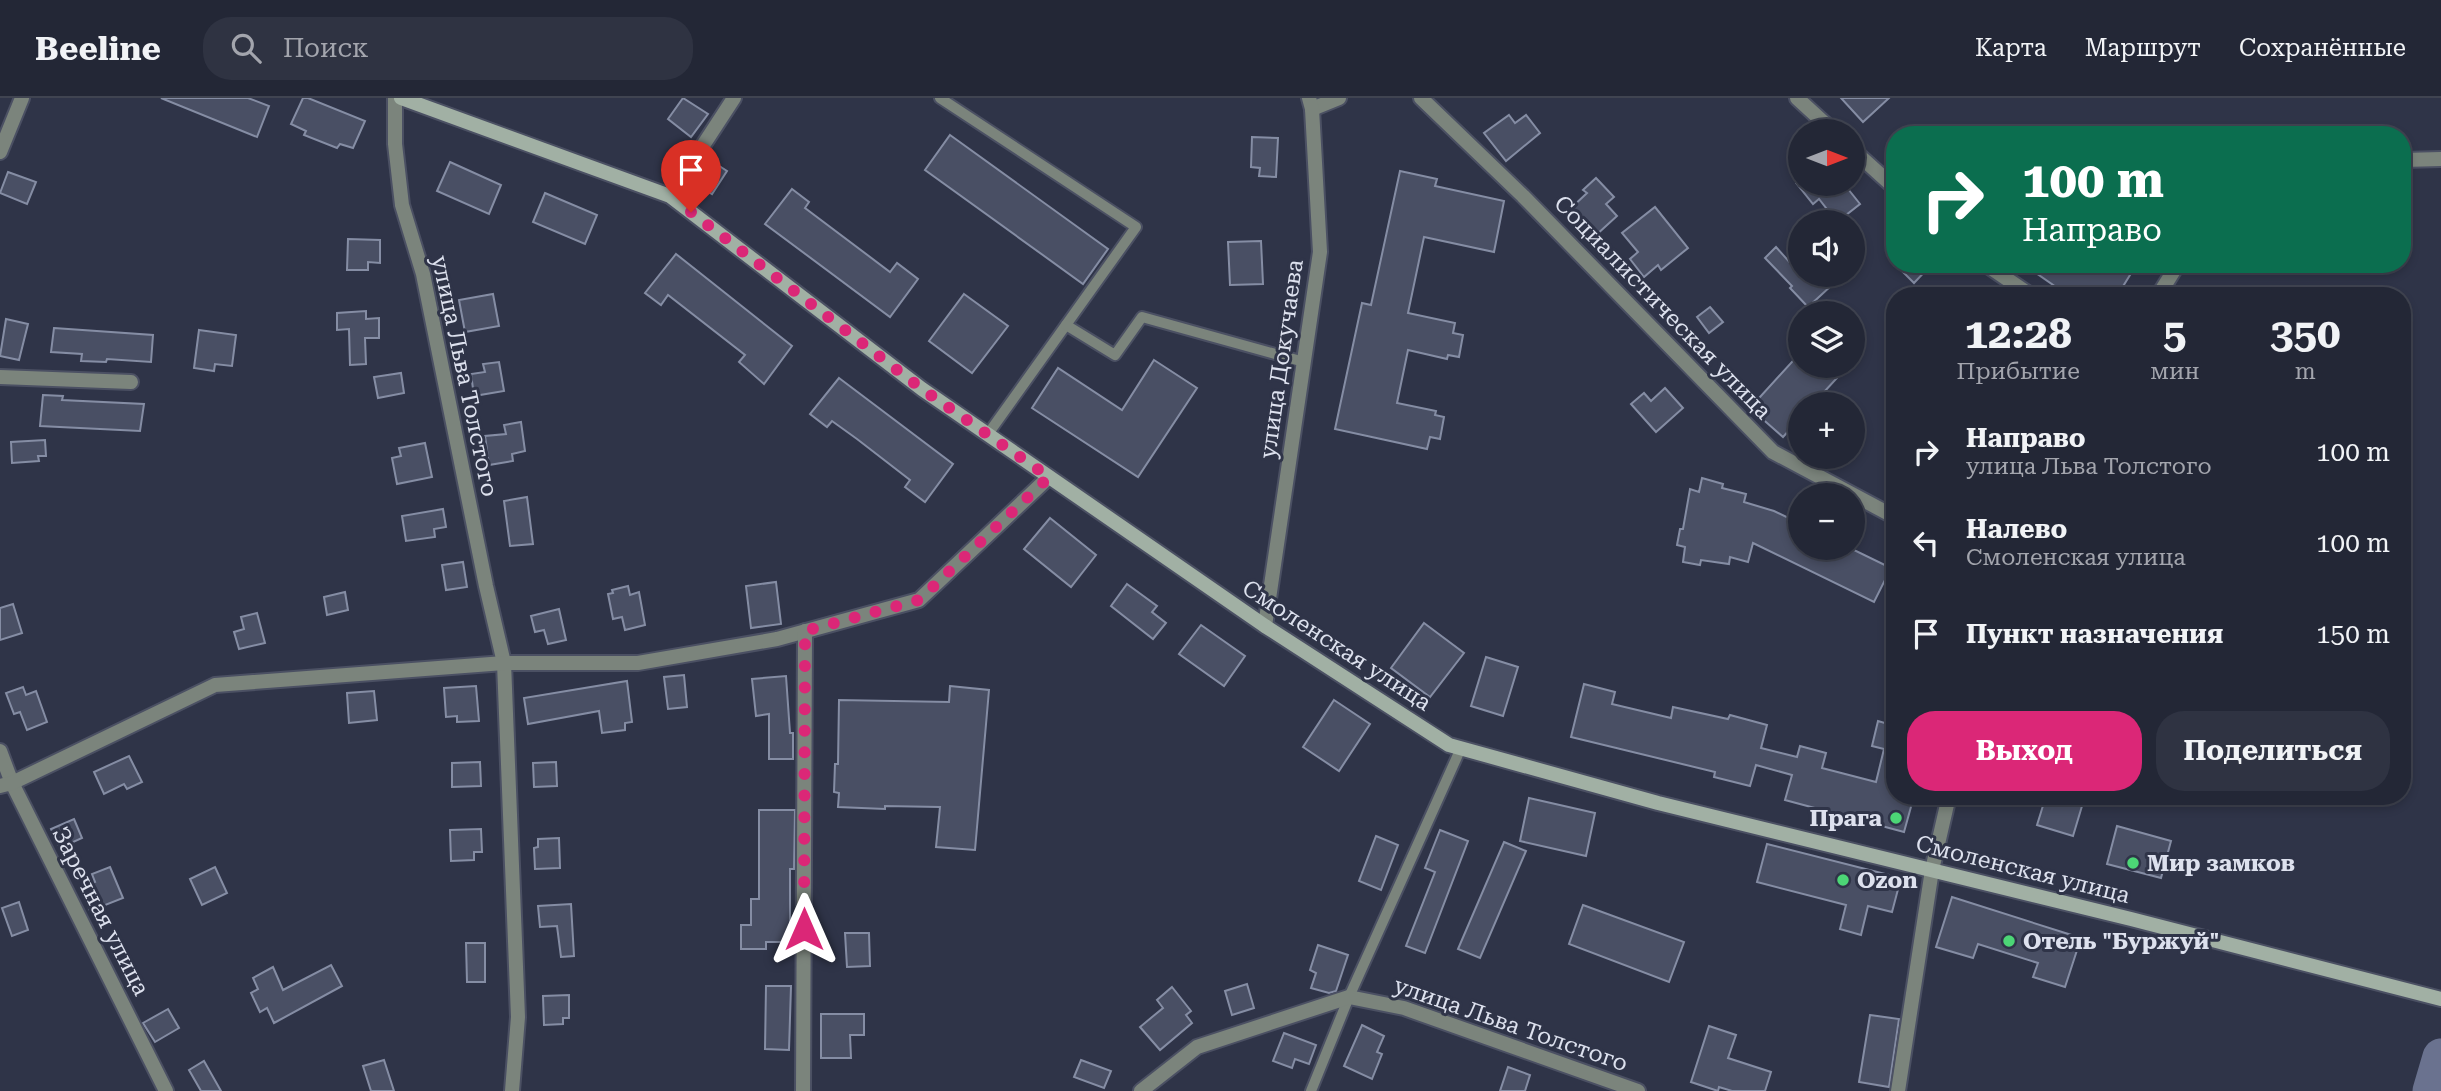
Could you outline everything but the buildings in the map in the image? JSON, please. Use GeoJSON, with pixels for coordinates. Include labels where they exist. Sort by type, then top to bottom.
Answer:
{"type":"FeatureCollection","features":[{"type":"Feature","properties":{"kind":"main road","name":"Смоленская улица"},"geometry":{"type":"LineString","coordinates":[[401,98],[670,196],[922,389],[1265,626],[1449,745],[1658,803],[2441,999]]}},
{"type":"Feature","properties":{"kind":"street"},"geometry":{"type":"LineString","coordinates":[[0,152],[22,98]]}},
{"type":"Feature","properties":{"kind":"street","name":"улица Льва Толстого"},"geometry":{"type":"LineString","coordinates":[[395,98],[402,205],[423,274],[485,586],[504,663],[518,1017],[512,1091]]}},
{"type":"Feature","properties":{"kind":"street"},"geometry":{"type":"LineString","coordinates":[[670,196],[734,98]]}},
{"type":"Feature","properties":{"kind":"street"},"geometry":{"type":"LineString","coordinates":[[1310,104],[1339,98]]}},
{"type":"Feature","properties":{"kind":"street","name":"Социалистическая улица"},"geometry":{"type":"LineString","coordinates":[[1421,98],[1522,196],[1773,452],[1886,512]]}},
{"type":"Feature","properties":{"kind":"street"},"geometry":{"type":"LineString","coordinates":[[1797,98],[1820,119]]}},
{"type":"Feature","properties":{"kind":"street","name":"улица Докучаева"},"geometry":{"type":"LineString","coordinates":[[1265,626],[1320,252],[1310,104]]}},
{"type":"Feature","properties":{"kind":"street"},"geometry":{"type":"LineString","coordinates":[[2411,160],[2441,159]]}},
{"type":"Feature","properties":{"kind":"street"},"geometry":{"type":"LineString","coordinates":[[1866,162],[1886,180]]}},
{"type":"Feature","properties":{"kind":"street"},"geometry":{"type":"LineString","coordinates":[[1998,273],[2019,287]]}},
{"type":"Feature","properties":{"kind":"street"},"geometry":{"type":"LineString","coordinates":[[0,377],[131,382]]}},
{"type":"Feature","properties":{"kind":"street"},"geometry":{"type":"LineString","coordinates":[[6,785],[215,685],[504,663],[638,663],[777,639],[919,600],[1049,477]]}},
{"type":"Feature","properties":{"kind":"street"},"geometry":{"type":"LineString","coordinates":[[803,1091],[805,631]]}},
{"type":"Feature","properties":{"kind":"street","name":"Заречная улица"},"geometry":{"type":"LineString","coordinates":[[0,751],[6,785],[166,1091]]}},
{"type":"Feature","properties":{"kind":"street"},"geometry":{"type":"LineString","coordinates":[[1898,1091],[1931,870],[1947,805]]}},
{"type":"Feature","properties":{"kind":"street","name":"улица Льва Толстого"},"geometry":{"type":"LineString","coordinates":[[1141,1091],[1197,1047],[1349,997],[1404,1008],[1638,1091]]}},
{"type":"Feature","properties":{"kind":"lane"},"geometry":{"type":"LineString","coordinates":[[940,98],[1136,227],[988,434]]}},
{"type":"Feature","properties":{"kind":"lane"},"geometry":{"type":"LineString","coordinates":[[1066,325],[1115,355],[1142,317],[1304,362]]}},
{"type":"Feature","properties":{"kind":"lane"},"geometry":{"type":"LineString","coordinates":[[1311,1091],[1349,997],[1461,748]]}},
{"type":"Feature","properties":{"kind":"waterway"},"geometry":{"type":"LineString","coordinates":[[2431,1091],[2441,1057]]}},
{"type":"Feature","properties":{"kind":"place","name":"Прага"},"geometry":{"type":"Point","coordinates":[1896,818]}},
{"type":"Feature","properties":{"kind":"place","name":"Мир замков"},"geometry":{"type":"Point","coordinates":[2133,863]}},
{"type":"Feature","properties":{"kind":"place","name":"Ozon"},"geometry":{"type":"Point","coordinates":[1843,880]}},
{"type":"Feature","properties":{"kind":"place","name":"Отель \"Буржуй\""},"geometry":{"type":"Point","coordinates":[2009,941]}},
{"type":"Feature","properties":{"kind":"route"},"geometry":{"type":"LineString","coordinates":[[691,212],[922,389],[1049,477],[919,600],[805,631],[804,929]]}}]}
